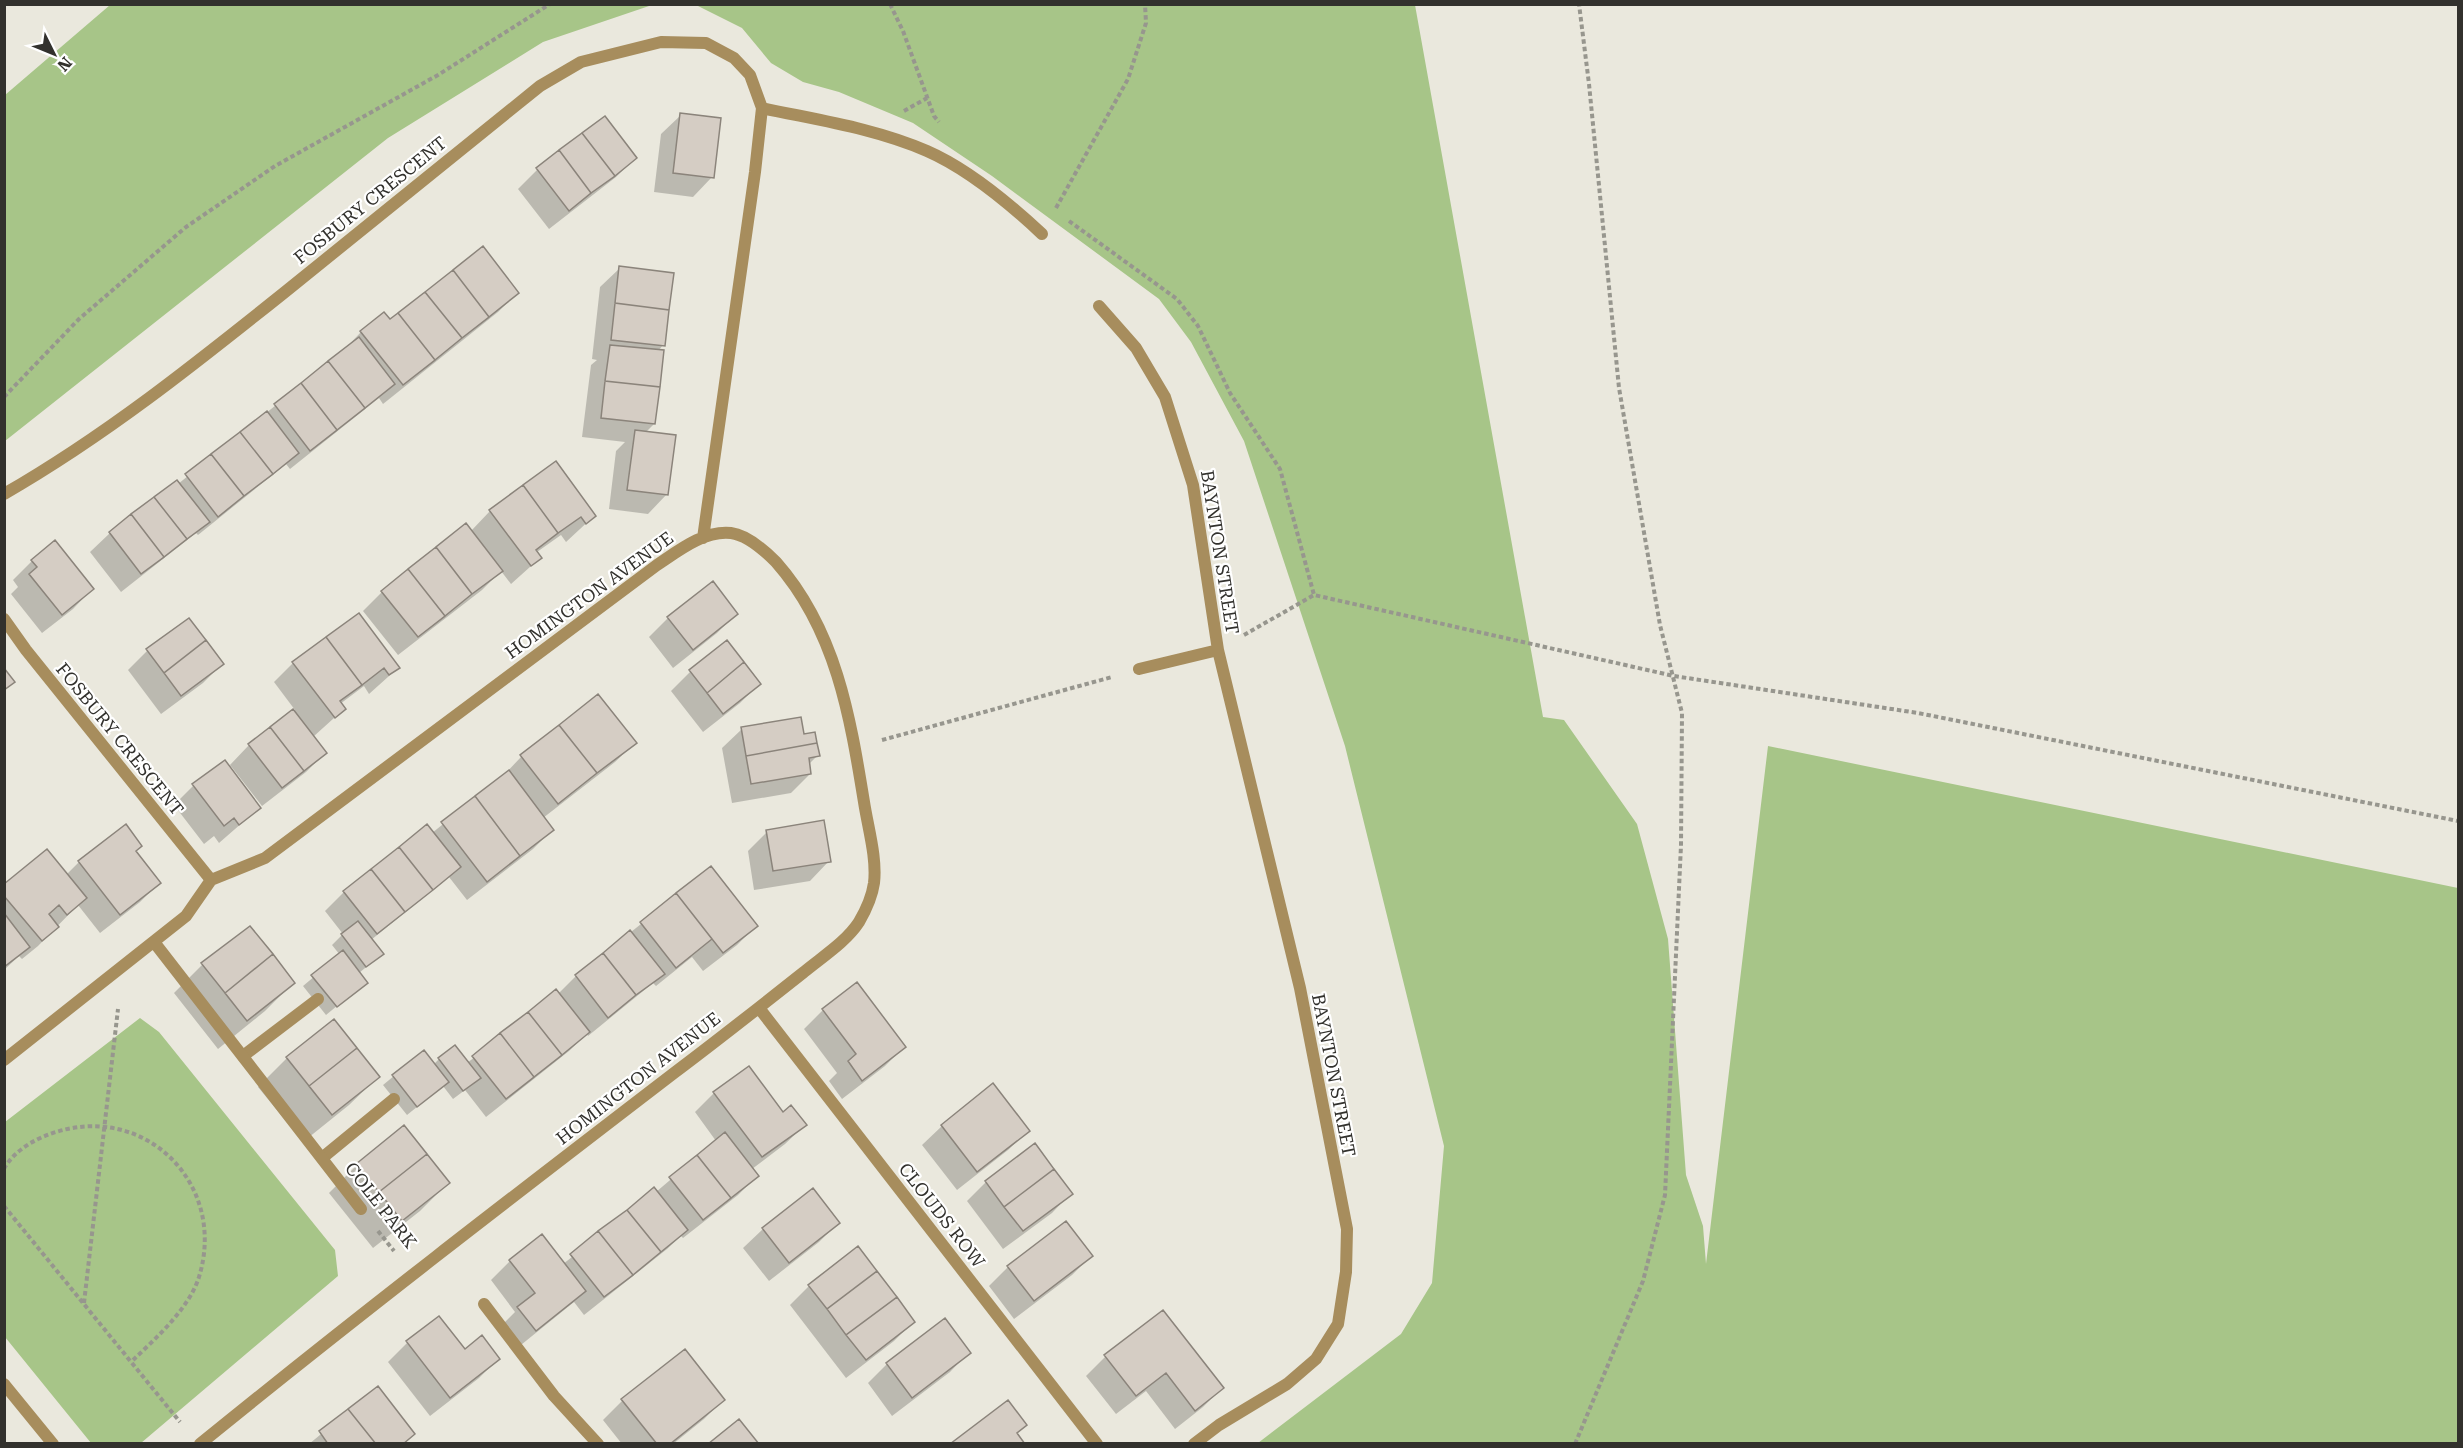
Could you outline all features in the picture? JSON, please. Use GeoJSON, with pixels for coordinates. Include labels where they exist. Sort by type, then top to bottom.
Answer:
{"type":"FeatureCollection","features":[{"type":"Feature","properties":{"kind":"street","name":"FOSBURY CRESCENT"},"geometry":{"type":"LineString","coordinates":[[4,494],[71,454],[132,411],[225,340],[540,86],[581,62],[661,42],[706,43],[734,58],[750,75],[762,108],[703,538]]}},
{"type":"Feature","properties":{"kind":"street"},"geometry":{"type":"LineString","coordinates":[[762,108],[876,132],[928,151],[980,183],[1017,211],[1042,234]]}},
{"type":"Feature","properties":{"kind":"street","name":"BAYNTON STREET"},"geometry":{"type":"LineString","coordinates":[[1099,306],[1136,348],[1164,397],[1194,485],[1218,650],[1300,988],[1347,1229],[1346,1272],[1338,1324],[1316,1359],[1287,1384],[1219,1425],[1194,1443]]}},
{"type":"Feature","properties":{"kind":"street","name":"HOMINGTON AVENUE"},"geometry":{"type":"LineString","coordinates":[[200,1443],[412,1274],[759,1008],[837,945],[858,924],[869,902],[874,882],[872,854],[855,747],[845,698],[832,655],[808,605],[789,577],[768,554],[741,536],[728,532],[703,538],[657,565],[265,858],[211,880]]}},
{"type":"Feature","properties":{"kind":"street","name":"FOSBURY CRESCENT"},"geometry":{"type":"LineString","coordinates":[[4,619],[32,658],[211,880]]}},
{"type":"Feature","properties":{"kind":"street","name":"BAYNTON STREET"},"geometry":{"type":"LineString","coordinates":[[1139,669],[1218,650]]}},
{"type":"Feature","properties":{"kind":"street"},"geometry":{"type":"LineString","coordinates":[[4,1060],[186,916],[211,880]]}},
{"type":"Feature","properties":{"kind":"street","name":"COLE PARK"},"geometry":{"type":"LineString","coordinates":[[154,942],[361,1209]]}},
{"type":"Feature","properties":{"kind":"street"},"geometry":{"type":"LineString","coordinates":[[243,1056],[318,999]]}},
{"type":"Feature","properties":{"kind":"street","name":"CLOUDS ROW"},"geometry":{"type":"LineString","coordinates":[[759,1008],[1097,1443]]}},
{"type":"Feature","properties":{"kind":"street","name":"COLE PARK"},"geometry":{"type":"LineString","coordinates":[[321,1158],[394,1099]]}},
{"type":"Feature","properties":{"kind":"street"},"geometry":{"type":"LineString","coordinates":[[483,1304],[554,1396],[598,1443]]}},
{"type":"Feature","properties":{"kind":"street"},"geometry":{"type":"LineString","coordinates":[[4,1384],[53,1443]]}},
{"type":"Feature","properties":{"kind":"path"},"geometry":{"type":"LineString","coordinates":[[4,397],[79,320],[186,227],[275,166],[438,75],[550,4]]}},
{"type":"Feature","properties":{"kind":"path"},"geometry":{"type":"LineString","coordinates":[[890,4],[903,31],[934,116],[942,124]]}},
{"type":"Feature","properties":{"kind":"path"},"geometry":{"type":"LineString","coordinates":[[1055,211],[1128,79],[1146,23],[1145,4]]}},
{"type":"Feature","properties":{"kind":"path"},"geometry":{"type":"LineString","coordinates":[[1575,1443],[1643,1281],[1665,1195],[1681,844],[1682,713],[1660,625],[1619,388],[1579,4]]}},
{"type":"Feature","properties":{"kind":"path"},"geometry":{"type":"LineString","coordinates":[[1064,218],[1177,299],[1198,326],[1230,393],[1280,469],[1314,595]]}},
{"type":"Feature","properties":{"kind":"path"},"geometry":{"type":"LineString","coordinates":[[1218,650],[1314,595],[1674,676],[1918,713],[2458,821]]}},
{"type":"Feature","properties":{"kind":"path"},"geometry":{"type":"LineString","coordinates":[[855,747],[1139,669]]}},
{"type":"Feature","properties":{"kind":"path"},"geometry":{"type":"LineString","coordinates":[[84,1303],[103,1125],[124,967]]}},
{"type":"Feature","properties":{"kind":"path"},"geometry":{"type":"LineString","coordinates":[[4,1169],[9,1160],[36,1139],[68,1127],[103,1125],[135,1133],[164,1150],[187,1175],[201,1206],[205,1233],[199,1278],[180,1310],[131,1362]]}},
{"type":"Feature","properties":{"kind":"path"},"geometry":{"type":"LineString","coordinates":[[4,1206],[183,1425]]}},
{"type":"Feature","properties":{"kind":"path","name":"COLE PARK"},"geometry":{"type":"LineString","coordinates":[[361,1209],[412,1274]]}},
{"type":"Feature","properties":{"kind":"green space"},"geometry":{"type":"Polygon","coordinates":[[[110,5],[652,5],[543,42],[388,138],[5,441],[5,95],[110,5]]]}},
{"type":"Feature","properties":{"kind":"green space"},"geometry":{"type":"Polygon","coordinates":[[[696,5],[1415,5],[1543,717],[1564,720],[1637,824],[1668,939],[1686,1175],[1703,1226],[1706,1264],[1768,746],[2458,888],[2458,1443],[1258,1443],[1401,1334],[1432,1283],[1444,1146],[1345,746],[1244,441],[1191,342],[1159,299],[992,176],[913,123],[839,92],[803,82],[771,63],[742,28],[696,5]]]}},
{"type":"Feature","properties":{"kind":"green space"},"geometry":{"type":"Polygon","coordinates":[[[140,1018],[159,1032],[335,1250],[338,1276],[141,1443],[91,1443],[5,1337],[5,1122],[140,1018]]]}},
{"type":"Feature","properties":{"kind":"building"},"geometry":{"type":"Polygon","coordinates":[[[680,113],[721,118],[714,178],[673,173],[680,113]]]}},
{"type":"Feature","properties":{"kind":"building"},"geometry":{"type":"Polygon","coordinates":[[[605,116],[637,158],[615,176],[582,133],[605,116]]]}},
{"type":"Feature","properties":{"kind":"building"},"geometry":{"type":"Polygon","coordinates":[[[582,133],[615,176],[591,193],[559,150],[582,133]]]}},
{"type":"Feature","properties":{"kind":"building"},"geometry":{"type":"Polygon","coordinates":[[[559,150],[591,193],[569,211],[536,168],[559,150]]]}},
{"type":"Feature","properties":{"kind":"building"},"geometry":{"type":"Polygon","coordinates":[[[483,246],[519,293],[489,317],[453,270],[483,246]]]}},
{"type":"Feature","properties":{"kind":"building"},"geometry":{"type":"Polygon","coordinates":[[[619,266],[674,273],[669,310],[615,303],[619,266]]]}},
{"type":"Feature","properties":{"kind":"building"},"geometry":{"type":"Polygon","coordinates":[[[453,270],[489,317],[462,338],[425,292],[453,270]]]}},
{"type":"Feature","properties":{"kind":"building"},"geometry":{"type":"Polygon","coordinates":[[[425,292],[462,338],[435,360],[398,313],[425,292]]]}},
{"type":"Feature","properties":{"kind":"building"},"geometry":{"type":"Polygon","coordinates":[[[615,303],[669,310],[665,346],[611,340],[615,303]]]}},
{"type":"Feature","properties":{"kind":"building"},"geometry":{"type":"Polygon","coordinates":[[[384,312],[390,319],[398,313],[435,360],[403,385],[360,331],[384,312]]]}},
{"type":"Feature","properties":{"kind":"building"},"geometry":{"type":"Polygon","coordinates":[[[359,337],[395,384],[365,408],[328,361],[359,337]]]}},
{"type":"Feature","properties":{"kind":"building"},"geometry":{"type":"Polygon","coordinates":[[[610,345],[664,350],[660,387],[605,381],[610,345]]]}},
{"type":"Feature","properties":{"kind":"building"},"geometry":{"type":"Polygon","coordinates":[[[328,361],[365,408],[337,430],[301,383],[328,361]]]}},
{"type":"Feature","properties":{"kind":"building"},"geometry":{"type":"Polygon","coordinates":[[[605,381],[660,387],[655,424],[601,418],[605,381]]]}},
{"type":"Feature","properties":{"kind":"building"},"geometry":{"type":"Polygon","coordinates":[[[301,383],[337,430],[310,451],[274,404],[301,383]]]}},
{"type":"Feature","properties":{"kind":"building"},"geometry":{"type":"Polygon","coordinates":[[[267,411],[299,453],[273,474],[240,432],[267,411]]]}},
{"type":"Feature","properties":{"kind":"building"},"geometry":{"type":"Polygon","coordinates":[[[635,430],[676,435],[668,495],[627,490],[635,430]]]}},
{"type":"Feature","properties":{"kind":"building"},"geometry":{"type":"Polygon","coordinates":[[[240,432],[273,474],[244,496],[211,454],[240,432]]]}},
{"type":"Feature","properties":{"kind":"building"},"geometry":{"type":"Polygon","coordinates":[[[211,454],[244,496],[218,517],[185,474],[211,454]]]}},
{"type":"Feature","properties":{"kind":"building"},"geometry":{"type":"Polygon","coordinates":[[[556,461],[596,516],[586,524],[581,517],[558,533],[523,485],[556,461]]]}},
{"type":"Feature","properties":{"kind":"building"},"geometry":{"type":"Polygon","coordinates":[[[177,480],[210,522],[187,539],[154,497],[177,480]]]}},
{"type":"Feature","properties":{"kind":"building"},"geometry":{"type":"Polygon","coordinates":[[[523,485],[558,533],[536,550],[542,558],[531,566],[489,510],[523,485]]]}},
{"type":"Feature","properties":{"kind":"building"},"geometry":{"type":"Polygon","coordinates":[[[154,497],[187,539],[164,557],[131,514],[154,497]]]}},
{"type":"Feature","properties":{"kind":"building"},"geometry":{"type":"Polygon","coordinates":[[[131,514],[164,557],[141,574],[109,532],[131,514]]]}},
{"type":"Feature","properties":{"kind":"building"},"geometry":{"type":"Polygon","coordinates":[[[466,523],[503,571],[472,594],[436,547],[466,523]]]}},
{"type":"Feature","properties":{"kind":"building"},"geometry":{"type":"Polygon","coordinates":[[[55,540],[94,589],[62,615],[29,574],[37,567],[31,560],[55,540]]]}},
{"type":"Feature","properties":{"kind":"building"},"geometry":{"type":"Polygon","coordinates":[[[436,547],[472,594],[445,616],[408,569],[436,547]]]}},
{"type":"Feature","properties":{"kind":"building"},"geometry":{"type":"Polygon","coordinates":[[[408,569],[445,616],[418,637],[381,591],[408,569]]]}},
{"type":"Feature","properties":{"kind":"building"},"geometry":{"type":"Polygon","coordinates":[[[713,581],[738,614],[693,650],[667,617],[713,581]]]}},
{"type":"Feature","properties":{"kind":"building"},"geometry":{"type":"Polygon","coordinates":[[[359,613],[400,668],[389,675],[384,668],[362,685],[326,637],[359,613]]]}},
{"type":"Feature","properties":{"kind":"building"},"geometry":{"type":"Polygon","coordinates":[[[189,618],[206,640],[164,673],[146,649],[189,618]]]}},
{"type":"Feature","properties":{"kind":"building"},"geometry":{"type":"Polygon","coordinates":[[[326,637],[362,685],[340,701],[346,709],[335,718],[292,662],[326,637]]]}},
{"type":"Feature","properties":{"kind":"building"},"geometry":{"type":"Polygon","coordinates":[[[206,640],[224,664],[181,696],[164,673],[206,640]]]}},
{"type":"Feature","properties":{"kind":"building"},"geometry":{"type":"Polygon","coordinates":[[[727,640],[744,662],[707,693],[689,670],[727,640]]]}},
{"type":"Feature","properties":{"kind":"building"},"geometry":{"type":"Polygon","coordinates":[[[744,662],[761,684],[723,714],[707,693],[744,662]]]}},
{"type":"Feature","properties":{"kind":"building"},"geometry":{"type":"Polygon","coordinates":[[[4,668],[15,682],[4,690],[4,668]]]}},
{"type":"Feature","properties":{"kind":"building"},"geometry":{"type":"Polygon","coordinates":[[[598,694],[637,743],[597,773],[559,725],[598,694]]]}},
{"type":"Feature","properties":{"kind":"building"},"geometry":{"type":"Polygon","coordinates":[[[293,709],[327,753],[304,771],[270,727],[293,709]]]}},
{"type":"Feature","properties":{"kind":"building"},"geometry":{"type":"Polygon","coordinates":[[[801,717],[804,734],[815,732],[817,743],[746,756],[741,727],[801,717]]]}},
{"type":"Feature","properties":{"kind":"building"},"geometry":{"type":"Polygon","coordinates":[[[559,725],[597,773],[558,804],[520,755],[559,725]]]}},
{"type":"Feature","properties":{"kind":"building"},"geometry":{"type":"Polygon","coordinates":[[[270,727],[304,771],[282,788],[248,744],[270,727]]]}},
{"type":"Feature","properties":{"kind":"building"},"geometry":{"type":"Polygon","coordinates":[[[817,743],[820,756],[809,758],[811,774],[751,784],[746,756],[817,743]]]}},
{"type":"Feature","properties":{"kind":"building"},"geometry":{"type":"Polygon","coordinates":[[[225,760],[261,808],[239,825],[234,818],[224,826],[192,784],[225,760]]]}},
{"type":"Feature","properties":{"kind":"building"},"geometry":{"type":"Polygon","coordinates":[[[509,770],[554,830],[520,856],[475,796],[509,770]]]}},
{"type":"Feature","properties":{"kind":"building"},"geometry":{"type":"Polygon","coordinates":[[[475,796],[520,856],[487,882],[441,822],[475,796]]]}},
{"type":"Feature","properties":{"kind":"building"},"geometry":{"type":"Polygon","coordinates":[[[824,820],[831,862],[773,871],[766,830],[824,820]]]}},
{"type":"Feature","properties":{"kind":"building"},"geometry":{"type":"Polygon","coordinates":[[[126,824],[142,846],[136,851],[161,883],[120,915],[78,861],[126,824]]]}},
{"type":"Feature","properties":{"kind":"building"},"geometry":{"type":"Polygon","coordinates":[[[427,824],[461,867],[433,890],[399,847],[427,824]]]}},
{"type":"Feature","properties":{"kind":"building"},"geometry":{"type":"Polygon","coordinates":[[[399,847],[433,890],[405,912],[371,869],[399,847]]]}},
{"type":"Feature","properties":{"kind":"building"},"geometry":{"type":"Polygon","coordinates":[[[47,849],[87,898],[67,915],[59,905],[49,914],[59,927],[42,941],[4,896],[4,884],[47,849]]]}},
{"type":"Feature","properties":{"kind":"building"},"geometry":{"type":"Polygon","coordinates":[[[711,866],[758,926],[723,953],[676,893],[711,866]]]}},
{"type":"Feature","properties":{"kind":"building"},"geometry":{"type":"Polygon","coordinates":[[[371,869],[405,912],[377,934],[343,891],[371,869]]]}},
{"type":"Feature","properties":{"kind":"building"},"geometry":{"type":"Polygon","coordinates":[[[676,893],[712,939],[676,968],[640,922],[676,893]]]}},
{"type":"Feature","properties":{"kind":"building"},"geometry":{"type":"Polygon","coordinates":[[[4,913],[30,947],[4,967],[4,913]]]}},
{"type":"Feature","properties":{"kind":"building"},"geometry":{"type":"Polygon","coordinates":[[[358,921],[384,954],[366,967],[341,934],[358,921]]]}},
{"type":"Feature","properties":{"kind":"building"},"geometry":{"type":"Polygon","coordinates":[[[250,926],[273,954],[225,993],[201,963],[250,926]]]}},
{"type":"Feature","properties":{"kind":"building"},"geometry":{"type":"Polygon","coordinates":[[[630,930],[665,974],[636,995],[603,953],[630,930]]]}},
{"type":"Feature","properties":{"kind":"building"},"geometry":{"type":"Polygon","coordinates":[[[343,950],[368,983],[337,1007],[311,975],[343,950]]]}},
{"type":"Feature","properties":{"kind":"building"},"geometry":{"type":"Polygon","coordinates":[[[603,953],[636,995],[608,1018],[575,975],[603,953]]]}},
{"type":"Feature","properties":{"kind":"building"},"geometry":{"type":"Polygon","coordinates":[[[273,954],[295,983],[247,1021],[225,993],[273,954]]]}},
{"type":"Feature","properties":{"kind":"building"},"geometry":{"type":"Polygon","coordinates":[[[857,982],[906,1047],[862,1081],[848,1061],[856,1054],[822,1009],[857,982]]]}},
{"type":"Feature","properties":{"kind":"building"},"geometry":{"type":"Polygon","coordinates":[[[556,989],[590,1032],[562,1055],[528,1012],[556,989]]]}},
{"type":"Feature","properties":{"kind":"building"},"geometry":{"type":"Polygon","coordinates":[[[528,1012],[562,1055],[534,1077],[500,1033],[528,1012]]]}},
{"type":"Feature","properties":{"kind":"building"},"geometry":{"type":"Polygon","coordinates":[[[334,1019],[357,1048],[309,1086],[286,1057],[334,1019]]]}},
{"type":"Feature","properties":{"kind":"building"},"geometry":{"type":"Polygon","coordinates":[[[500,1033],[534,1077],[506,1099],[472,1056],[500,1033]]]}},
{"type":"Feature","properties":{"kind":"building"},"geometry":{"type":"Polygon","coordinates":[[[455,1045],[481,1078],[463,1091],[438,1058],[455,1045]]]}},
{"type":"Feature","properties":{"kind":"building"},"geometry":{"type":"Polygon","coordinates":[[[357,1048],[380,1077],[332,1115],[309,1086],[357,1048]]]}},
{"type":"Feature","properties":{"kind":"building"},"geometry":{"type":"Polygon","coordinates":[[[424,1050],[449,1082],[417,1107],[392,1075],[424,1050]]]}},
{"type":"Feature","properties":{"kind":"building"},"geometry":{"type":"Polygon","coordinates":[[[749,1066],[783,1112],[791,1105],[807,1125],[762,1157],[713,1092],[749,1066]]]}},
{"type":"Feature","properties":{"kind":"building"},"geometry":{"type":"Polygon","coordinates":[[[993,1083],[1030,1131],[977,1172],[941,1125],[993,1083]]]}},
{"type":"Feature","properties":{"kind":"building"},"geometry":{"type":"Polygon","coordinates":[[[404,1125],[427,1154],[379,1192],[356,1164],[404,1125]]]}},
{"type":"Feature","properties":{"kind":"building"},"geometry":{"type":"Polygon","coordinates":[[[725,1132],[759,1176],[731,1198],[697,1155],[725,1132]]]}},
{"type":"Feature","properties":{"kind":"building"},"geometry":{"type":"Polygon","coordinates":[[[1035,1143],[1054,1169],[1004,1207],[985,1181],[1035,1143]]]}},
{"type":"Feature","properties":{"kind":"building"},"geometry":{"type":"Polygon","coordinates":[[[427,1154],[450,1183],[402,1221],[379,1192],[427,1154]]]}},
{"type":"Feature","properties":{"kind":"building"},"geometry":{"type":"Polygon","coordinates":[[[697,1155],[731,1198],[703,1220],[669,1177],[697,1155]]]}},
{"type":"Feature","properties":{"kind":"building"},"geometry":{"type":"Polygon","coordinates":[[[1054,1169],[1073,1194],[1023,1231],[1004,1207],[1054,1169]]]}},
{"type":"Feature","properties":{"kind":"building"},"geometry":{"type":"Polygon","coordinates":[[[654,1187],[688,1230],[661,1252],[627,1210],[654,1187]]]}},
{"type":"Feature","properties":{"kind":"building"},"geometry":{"type":"Polygon","coordinates":[[[813,1188],[840,1223],[789,1263],[762,1228],[813,1188]]]}},
{"type":"Feature","properties":{"kind":"building"},"geometry":{"type":"Polygon","coordinates":[[[627,1210],[661,1252],[633,1275],[598,1231],[627,1210]]]}},
{"type":"Feature","properties":{"kind":"building"},"geometry":{"type":"Polygon","coordinates":[[[1066,1221],[1093,1256],[1034,1301],[1007,1266],[1066,1221]]]}},
{"type":"Feature","properties":{"kind":"building"},"geometry":{"type":"Polygon","coordinates":[[[598,1231],[633,1275],[604,1297],[570,1254],[598,1231]]]}},
{"type":"Feature","properties":{"kind":"building"},"geometry":{"type":"Polygon","coordinates":[[[542,1234],[586,1291],[536,1331],[517,1307],[535,1293],[509,1260],[542,1234]]]}},
{"type":"Feature","properties":{"kind":"building"},"geometry":{"type":"Polygon","coordinates":[[[858,1246],[877,1271],[827,1309],[808,1285],[858,1246]]]}},
{"type":"Feature","properties":{"kind":"building"},"geometry":{"type":"Polygon","coordinates":[[[877,1271],[897,1297],[846,1335],[827,1309],[877,1271]]]}},
{"type":"Feature","properties":{"kind":"building"},"geometry":{"type":"Polygon","coordinates":[[[897,1297],[915,1322],[866,1360],[846,1335],[897,1297]]]}},
{"type":"Feature","properties":{"kind":"building"},"geometry":{"type":"Polygon","coordinates":[[[1163,1310],[1224,1388],[1195,1411],[1166,1373],[1136,1396],[1104,1355],[1163,1310]]]}},
{"type":"Feature","properties":{"kind":"building"},"geometry":{"type":"Polygon","coordinates":[[[439,1316],[465,1349],[482,1335],[500,1359],[450,1398],[406,1341],[439,1316]]]}},
{"type":"Feature","properties":{"kind":"building"},"geometry":{"type":"Polygon","coordinates":[[[945,1318],[971,1353],[912,1398],[886,1363],[945,1318]]]}},
{"type":"Feature","properties":{"kind":"building"},"geometry":{"type":"Polygon","coordinates":[[[685,1349],[725,1400],[670,1444],[657,1444],[621,1399],[685,1349]]]}},
{"type":"Feature","properties":{"kind":"building"},"geometry":{"type":"Polygon","coordinates":[[[378,1386],[415,1434],[403,1444],[376,1444],[348,1409],[378,1386]]]}},
{"type":"Feature","properties":{"kind":"building"},"geometry":{"type":"Polygon","coordinates":[[[1008,1400],[1027,1425],[1017,1433],[1025,1444],[950,1444],[1008,1400]]]}},
{"type":"Feature","properties":{"kind":"building"},"geometry":{"type":"Polygon","coordinates":[[[348,1409],[376,1444],[328,1444],[319,1431],[348,1409]]]}},
{"type":"Feature","properties":{"kind":"building"},"geometry":{"type":"Polygon","coordinates":[[[739,1419],[759,1444],[708,1444],[739,1419]]]}}]}
